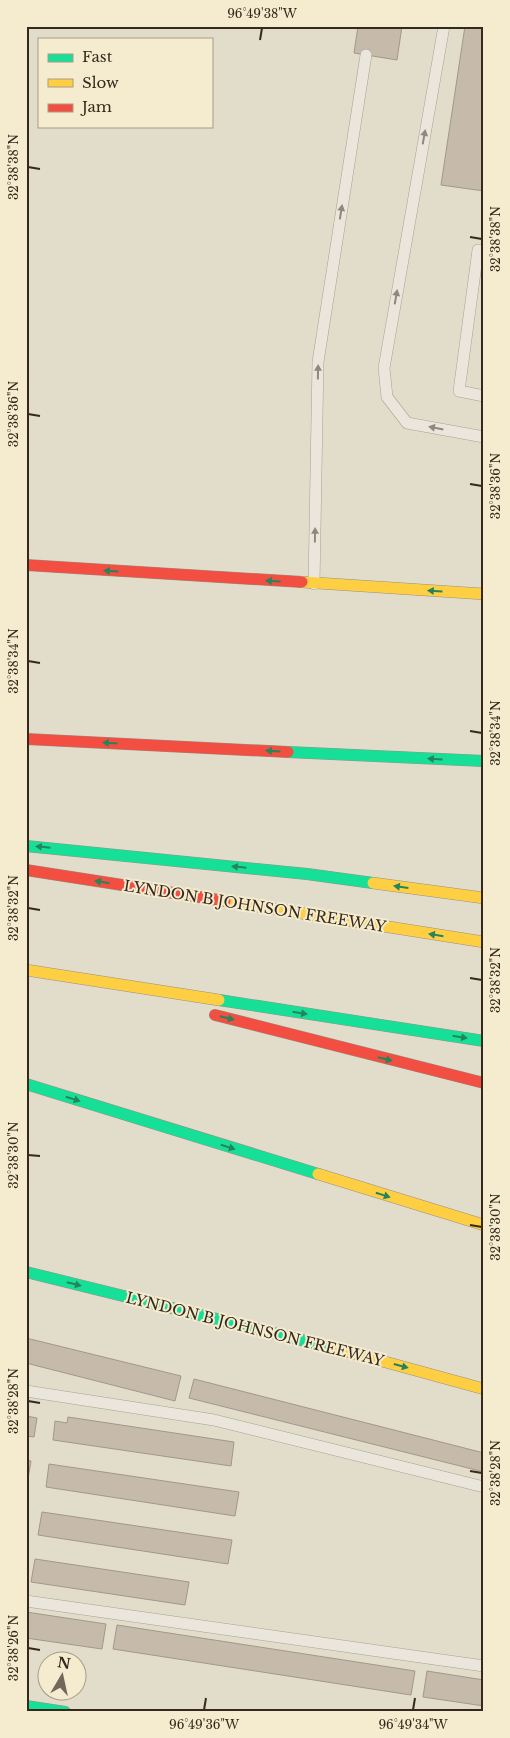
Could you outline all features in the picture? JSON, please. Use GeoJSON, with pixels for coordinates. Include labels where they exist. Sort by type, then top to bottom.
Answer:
{"type":"FeatureCollection","features":[{"type":"Feature","properties":{"kind":"main road"},"geometry":{"type":"LineString","coordinates":[[26,566],[484,594]]}},
{"type":"Feature","properties":{"kind":"main road"},"geometry":{"type":"LineString","coordinates":[[26,739],[484,761]]}},
{"type":"Feature","properties":{"kind":"main road"},"geometry":{"type":"LineString","coordinates":[[26,846],[307,874],[484,898]]}},
{"type":"Feature","properties":{"kind":"main road","name":"LYNDON B JOHNSON FREEWAY"},"geometry":{"type":"LineString","coordinates":[[26,870],[484,942]]}},
{"type":"Feature","properties":{"kind":"main road"},"geometry":{"type":"LineString","coordinates":[[26,970],[484,1041]]}},
{"type":"Feature","properties":{"kind":"main road"},"geometry":{"type":"LineString","coordinates":[[61,976],[176,1005]]}},
{"type":"Feature","properties":{"kind":"main road"},"geometry":{"type":"LineString","coordinates":[[205,1013],[484,1083]]}},
{"type":"Feature","properties":{"kind":"main road"},"geometry":{"type":"LineString","coordinates":[[26,1084],[484,1225]]}},
{"type":"Feature","properties":{"kind":"main road","name":"LYNDON B JOHNSON FREEWAY"},"geometry":{"type":"LineString","coordinates":[[26,1272],[301,1340],[484,1389]]}},
{"type":"Feature","properties":{"kind":"main road"},"geometry":{"type":"LineString","coordinates":[[26,1706],[65,1712]]}},
{"type":"Feature","properties":{"kind":"lane"},"geometry":{"type":"LineString","coordinates":[[444,26],[384,368],[387,397],[407,423],[484,437]]}},
{"type":"Feature","properties":{"kind":"lane"},"geometry":{"type":"LineString","coordinates":[[314,584],[318,362],[366,55]]}},
{"type":"Feature","properties":{"kind":"lane"},"geometry":{"type":"LineString","coordinates":[[484,250],[478,250],[459,392],[484,396]]}},
{"type":"Feature","properties":{"kind":"lane"},"geometry":{"type":"LineString","coordinates":[[26,1391],[214,1420],[484,1487]]}},
{"type":"Feature","properties":{"kind":"lane"},"geometry":{"type":"LineString","coordinates":[[26,1600],[484,1666]]}},
{"type":"Feature","properties":{"kind":"building"},"geometry":{"type":"Polygon","coordinates":[[[358,26],[402,26],[397,60],[354,53],[358,26]]]}},
{"type":"Feature","properties":{"kind":"building"},"geometry":{"type":"Polygon","coordinates":[[[465,26],[484,26],[484,191],[441,185],[465,26]]]}},
{"type":"Feature","properties":{"kind":"building"},"geometry":{"type":"Polygon","coordinates":[[[26,1338],[181,1376],[175,1401],[26,1363],[26,1338]]]}},
{"type":"Feature","properties":{"kind":"building"},"geometry":{"type":"Polygon","coordinates":[[[194,1379],[484,1453],[484,1472],[189,1398],[194,1379]]]}},
{"type":"Feature","properties":{"kind":"building"},"geometry":{"type":"Polygon","coordinates":[[[26,1416],[37,1418],[34,1437],[26,1436],[26,1416]]]}},
{"type":"Feature","properties":{"kind":"building"},"geometry":{"type":"Polygon","coordinates":[[[68,1417],[234,1442],[231,1466],[53,1440],[55,1421],[67,1423],[68,1417]]]}},
{"type":"Feature","properties":{"kind":"building"},"geometry":{"type":"Polygon","coordinates":[[[26,1460],[31,1461],[27,1484],[26,1484],[26,1460]]]}},
{"type":"Feature","properties":{"kind":"building"},"geometry":{"type":"Polygon","coordinates":[[[49,1464],[239,1492],[235,1516],[46,1487],[49,1464]]]}},
{"type":"Feature","properties":{"kind":"building"},"geometry":{"type":"Polygon","coordinates":[[[42,1512],[232,1540],[228,1564],[38,1535],[42,1512]]]}},
{"type":"Feature","properties":{"kind":"building"},"geometry":{"type":"Polygon","coordinates":[[[35,1559],[189,1582],[185,1605],[31,1582],[35,1559]]]}},
{"type":"Feature","properties":{"kind":"building"},"geometry":{"type":"Polygon","coordinates":[[[26,1612],[106,1624],[102,1649],[26,1638],[26,1612]]]}},
{"type":"Feature","properties":{"kind":"building"},"geometry":{"type":"Polygon","coordinates":[[[117,1625],[415,1671],[411,1695],[113,1649],[117,1625]]]}},
{"type":"Feature","properties":{"kind":"building"},"geometry":{"type":"Polygon","coordinates":[[[427,1671],[484,1680],[484,1706],[423,1697],[427,1671]]]}},
{"type":"Feature","properties":{"kind":"traffic: fast"},"geometry":{"type":"LineString","coordinates":[[288,752],[484,761]]}},
{"type":"Feature","properties":{"kind":"traffic: fast"},"geometry":{"type":"LineString","coordinates":[[26,846],[307,874],[373,883]]}},
{"type":"Feature","properties":{"kind":"traffic: fast"},"geometry":{"type":"LineString","coordinates":[[219,1000],[484,1041]]}},
{"type":"Feature","properties":{"kind":"traffic: fast"},"geometry":{"type":"LineString","coordinates":[[26,1084],[318,1174]]}},
{"type":"Feature","properties":{"kind":"traffic: fast"},"geometry":{"type":"LineString","coordinates":[[26,1272],[338,1349]]}},
{"type":"Feature","properties":{"kind":"traffic: fast"},"geometry":{"type":"LineString","coordinates":[[26,1706],[65,1712]]}},
{"type":"Feature","properties":{"kind":"traffic: slow"},"geometry":{"type":"LineString","coordinates":[[302,582],[484,594]]}},
{"type":"Feature","properties":{"kind":"traffic: slow"},"geometry":{"type":"LineString","coordinates":[[373,883],[484,898]]}},
{"type":"Feature","properties":{"kind":"traffic: slow"},"geometry":{"type":"LineString","coordinates":[[225,901],[484,942]]}},
{"type":"Feature","properties":{"kind":"traffic: slow"},"geometry":{"type":"LineString","coordinates":[[26,970],[219,1000]]}},
{"type":"Feature","properties":{"kind":"traffic: slow"},"geometry":{"type":"LineString","coordinates":[[318,1174],[484,1225]]}},
{"type":"Feature","properties":{"kind":"traffic: slow"},"geometry":{"type":"LineString","coordinates":[[338,1349],[484,1389]]}},
{"type":"Feature","properties":{"kind":"traffic: jam"},"geometry":{"type":"LineString","coordinates":[[26,565],[302,582]]}},
{"type":"Feature","properties":{"kind":"traffic: jam"},"geometry":{"type":"LineString","coordinates":[[26,739],[288,752]]}},
{"type":"Feature","properties":{"kind":"traffic: jam"},"geometry":{"type":"LineString","coordinates":[[26,870],[225,901]]}},
{"type":"Feature","properties":{"kind":"traffic: jam"},"geometry":{"type":"LineString","coordinates":[[215,1015],[484,1083]]}}]}
